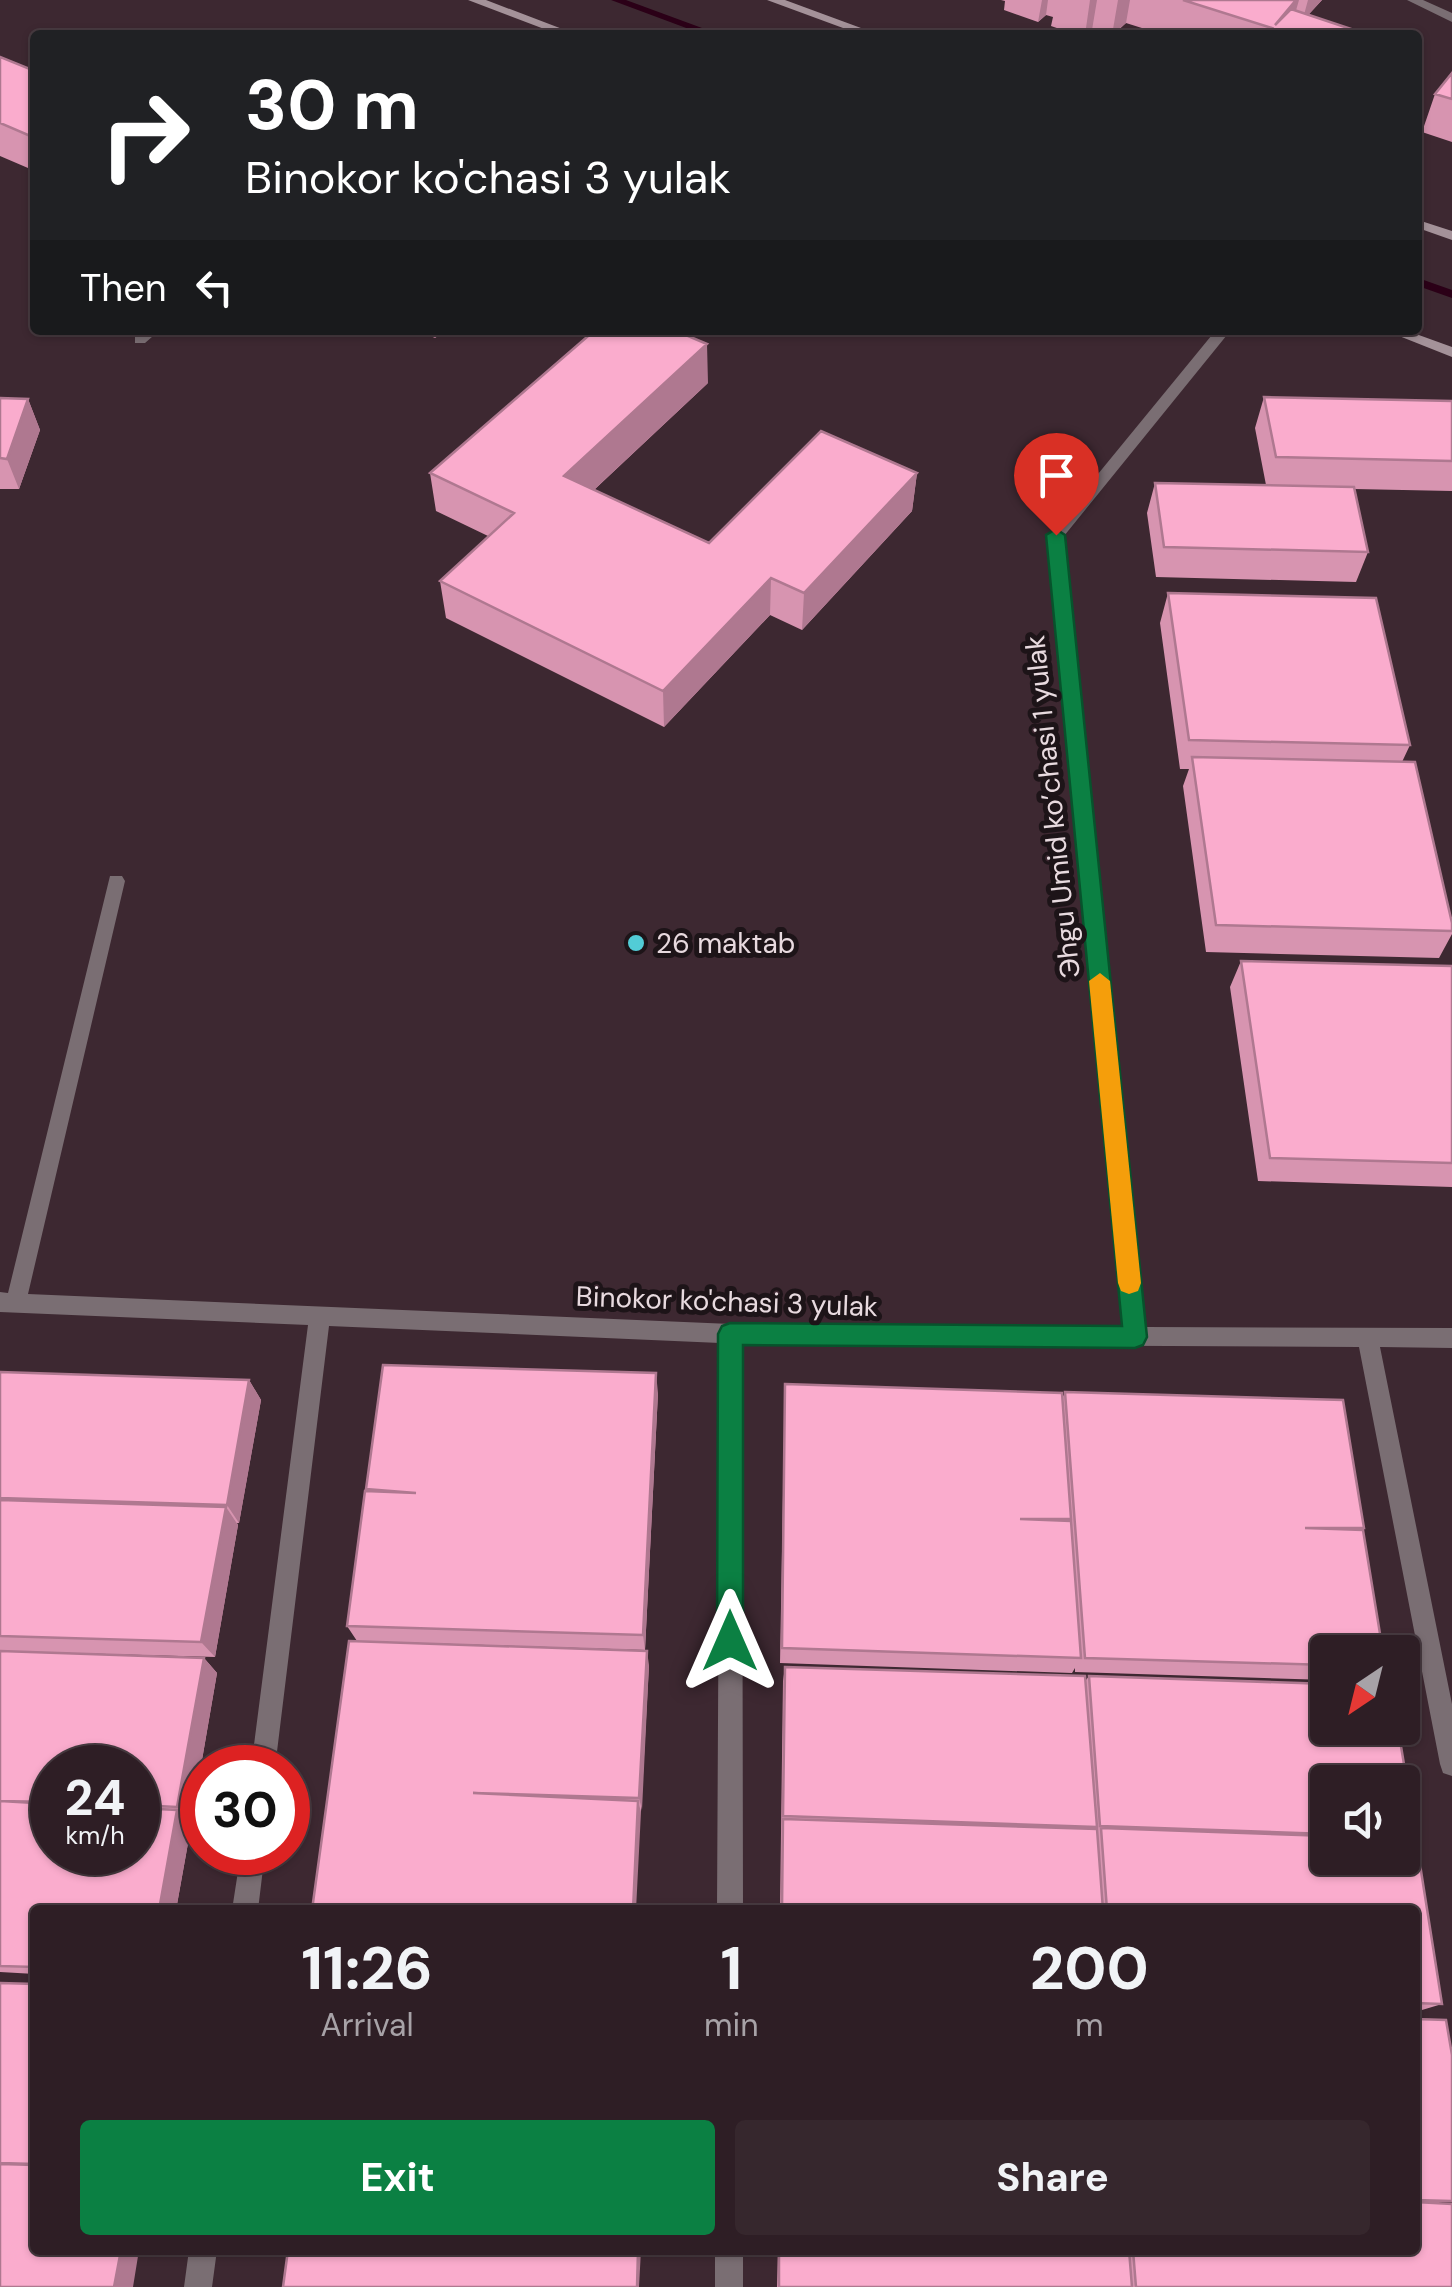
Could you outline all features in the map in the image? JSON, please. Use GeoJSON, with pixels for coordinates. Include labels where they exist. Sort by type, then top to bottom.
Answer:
{"type":"FeatureCollection","features":[{"type":"Feature","properties":{"kind":"main road"},"geometry":{"type":"LineString","coordinates":[[474,0],[547,30]]}},
{"type":"Feature","properties":{"kind":"main road"},"geometry":{"type":"LineString","coordinates":[[773,0],[860,30]]}},
{"type":"Feature","properties":{"kind":"main road"},"geometry":{"type":"LineString","coordinates":[[1422,225],[1452,236]]}},
{"type":"Feature","properties":{"kind":"main road"},"geometry":{"type":"LineString","coordinates":[[1405,335],[1452,352]]}},
{"type":"Feature","properties":{"kind":"street"},"geometry":{"type":"LineString","coordinates":[[1414,0],[1452,18]]}},
{"type":"Feature","properties":{"kind":"street","name":"Эhgu Umid ko’chasi 1 yulak"},"geometry":{"type":"LineString","coordinates":[[1135,1337],[1056,535],[1220,335]]}},
{"type":"Feature","properties":{"kind":"street"},"geometry":{"type":"LineString","coordinates":[[8,1302],[116,881]]}},
{"type":"Feature","properties":{"kind":"street","name":"Binokor ko'chasi 3 yulak"},"geometry":{"type":"LineString","coordinates":[[8,1302],[730,1334],[1452,1338]]}},
{"type":"Feature","properties":{"kind":"street"},"geometry":{"type":"LineString","coordinates":[[266,1745],[320,1315]]}},
{"type":"Feature","properties":{"kind":"street"},"geometry":{"type":"LineString","coordinates":[[730,1334],[730,1905]]}},
{"type":"Feature","properties":{"kind":"street"},"geometry":{"type":"LineString","coordinates":[[1368,1339],[1452,1764]]}},
{"type":"Feature","properties":{"kind":"street"},"geometry":{"type":"LineString","coordinates":[[247,1905],[250,1875]]}},
{"type":"Feature","properties":{"kind":"street"},"geometry":{"type":"LineString","coordinates":[[198,2287],[202,2255]]}},
{"type":"Feature","properties":{"kind":"street"},"geometry":{"type":"LineString","coordinates":[[729,2255],[729,2287]]}},
{"type":"Feature","properties":{"kind":"building"},"geometry":{"type":"Polygon","coordinates":[[[1183,0],[1296,0],[1275,25],[1291,9],[1354,30],[1272,28],[1183,0]]]}},
{"type":"Feature","properties":{"kind":"building"},"geometry":{"type":"Polygon","coordinates":[[[0,57],[30,69],[30,136],[0,123],[0,57]]]}},
{"type":"Feature","properties":{"kind":"building"},"geometry":{"type":"Polygon","coordinates":[[[1452,73],[1452,99],[1435,94],[1452,73]]]}},
{"type":"Feature","properties":{"kind":"building"},"geometry":{"type":"Polygon","coordinates":[[[589,335],[686,335],[707,344],[564,476],[709,543],[821,431],[917,473],[804,593],[771,578],[663,691],[440,581],[514,513],[430,473],[589,335]]]}},
{"type":"Feature","properties":{"kind":"building"},"geometry":{"type":"Polygon","coordinates":[[[1264,397],[1452,401],[1452,461],[1276,457],[1264,397]]]}},
{"type":"Feature","properties":{"kind":"building"},"geometry":{"type":"Polygon","coordinates":[[[0,398],[28,399],[7,459],[0,458],[0,398]]]}},
{"type":"Feature","properties":{"kind":"building"},"geometry":{"type":"Polygon","coordinates":[[[1155,483],[1354,487],[1368,552],[1164,547],[1155,483]]]}},
{"type":"Feature","properties":{"kind":"building"},"geometry":{"type":"Polygon","coordinates":[[[1168,593],[1376,598],[1410,745],[1189,740],[1168,593]]]}},
{"type":"Feature","properties":{"kind":"building"},"geometry":{"type":"Polygon","coordinates":[[[1192,757],[1415,762],[1452,931],[1216,925],[1192,757]]]}},
{"type":"Feature","properties":{"kind":"building"},"geometry":{"type":"Polygon","coordinates":[[[1241,961],[1452,966],[1452,1163],[1270,1158],[1241,961]]]}},
{"type":"Feature","properties":{"kind":"building"},"geometry":{"type":"Polygon","coordinates":[[[383,1365],[656,1373],[643,1635],[347,1626],[365,1491],[416,1493],[366,1489],[383,1365]]]}},
{"type":"Feature","properties":{"kind":"building"},"geometry":{"type":"Polygon","coordinates":[[[0,1372],[249,1380],[227,1505],[0,1498],[0,1372]]]}},
{"type":"Feature","properties":{"kind":"building"},"geometry":{"type":"Polygon","coordinates":[[[785,1384],[1062,1393],[1071,1519],[1020,1519],[1071,1521],[1081,1658],[782,1648],[785,1384]]]}},
{"type":"Feature","properties":{"kind":"building"},"geometry":{"type":"Polygon","coordinates":[[[1065,1392],[1343,1400],[1364,1528],[1305,1528],[1363,1530],[1380,1635],[1310,1635],[1310,1664],[1085,1658],[1065,1392]]]}},
{"type":"Feature","properties":{"kind":"building"},"geometry":{"type":"Polygon","coordinates":[[[0,1500],[226,1507],[201,1642],[0,1636],[0,1500]]]}},
{"type":"Feature","properties":{"kind":"building"},"geometry":{"type":"Polygon","coordinates":[[[349,1641],[647,1651],[639,1798],[473,1793],[638,1801],[633,1905],[313,1905],[349,1641]]]}},
{"type":"Feature","properties":{"kind":"building"},"geometry":{"type":"Polygon","coordinates":[[[0,1651],[204,1658],[188,1745],[180,1745],[177,1807],[160,1806],[160,1745],[30,1745],[30,1802],[0,1801],[0,1651]]]}},
{"type":"Feature","properties":{"kind":"building"},"geometry":{"type":"Polygon","coordinates":[[[785,1667],[1085,1676],[1097,1827],[783,1816],[785,1667]]]}},
{"type":"Feature","properties":{"kind":"building"},"geometry":{"type":"Polygon","coordinates":[[[1089,1676],[1310,1683],[1310,1745],[1401,1745],[1404,1765],[1310,1765],[1310,1833],[1100,1826],[1089,1676]]]}},
{"type":"Feature","properties":{"kind":"building"},"geometry":{"type":"Polygon","coordinates":[[[0,1801],[30,1803],[30,1875],[160,1875],[160,1809],[177,1810],[160,1905],[30,1905],[30,1967],[0,1966],[0,1801]]]}},
{"type":"Feature","properties":{"kind":"building"},"geometry":{"type":"Polygon","coordinates":[[[783,1819],[1097,1829],[1103,1905],[782,1905],[783,1819]]]}},
{"type":"Feature","properties":{"kind":"building"},"geometry":{"type":"Polygon","coordinates":[[[1101,1828],[1310,1835],[1310,1875],[1420,1875],[1420,1864],[1442,2004],[1420,2003],[1420,1905],[1107,1905],[1101,1828]]]}},
{"type":"Feature","properties":{"kind":"building"},"geometry":{"type":"Polygon","coordinates":[[[0,1983],[30,1984],[30,2164],[0,2163],[0,1983]]]}},
{"type":"Feature","properties":{"kind":"building"},"geometry":{"type":"Polygon","coordinates":[[[1420,2019],[1446,2020],[1452,2055],[1452,2201],[1420,2200],[1420,2019]]]}},
{"type":"Feature","properties":{"kind":"building"},"geometry":{"type":"Polygon","coordinates":[[[0,2164],[30,2165],[30,2255],[120,2255],[114,2287],[0,2287],[0,2164]]]}},
{"type":"Feature","properties":{"kind":"building"},"geometry":{"type":"Polygon","coordinates":[[[1420,2202],[1452,2204],[1452,2287],[1136,2287],[1133,2255],[1420,2255],[1420,2202]]]}},
{"type":"Feature","properties":{"kind":"building"},"geometry":{"type":"Polygon","coordinates":[[[287,2255],[638,2255],[637,2287],[283,2287],[287,2255]]]}},
{"type":"Feature","properties":{"kind":"building"},"geometry":{"type":"Polygon","coordinates":[[[779,2255],[1129,2255],[1132,2287],[779,2287],[779,2255]]]}},
{"type":"Feature","properties":{"kind":"waterway"},"geometry":{"type":"LineString","coordinates":[[616,0],[702,30]]}},
{"type":"Feature","properties":{"kind":"waterway"},"geometry":{"type":"LineString","coordinates":[[1422,283],[1452,294]]}},
{"type":"Feature","properties":{"kind":"slow traffic"},"geometry":{"type":"LineString","coordinates":[[1100,981],[1129,1283]]}},
{"type":"Feature","properties":{"kind":"place","name":"26 maktab"},"geometry":{"type":"Point","coordinates":[636,943]}},
{"type":"Feature","properties":{"kind":"route"},"geometry":{"type":"LineString","coordinates":[[730,1641],[730,1334],[1135,1337],[1056,535]]}}]}
